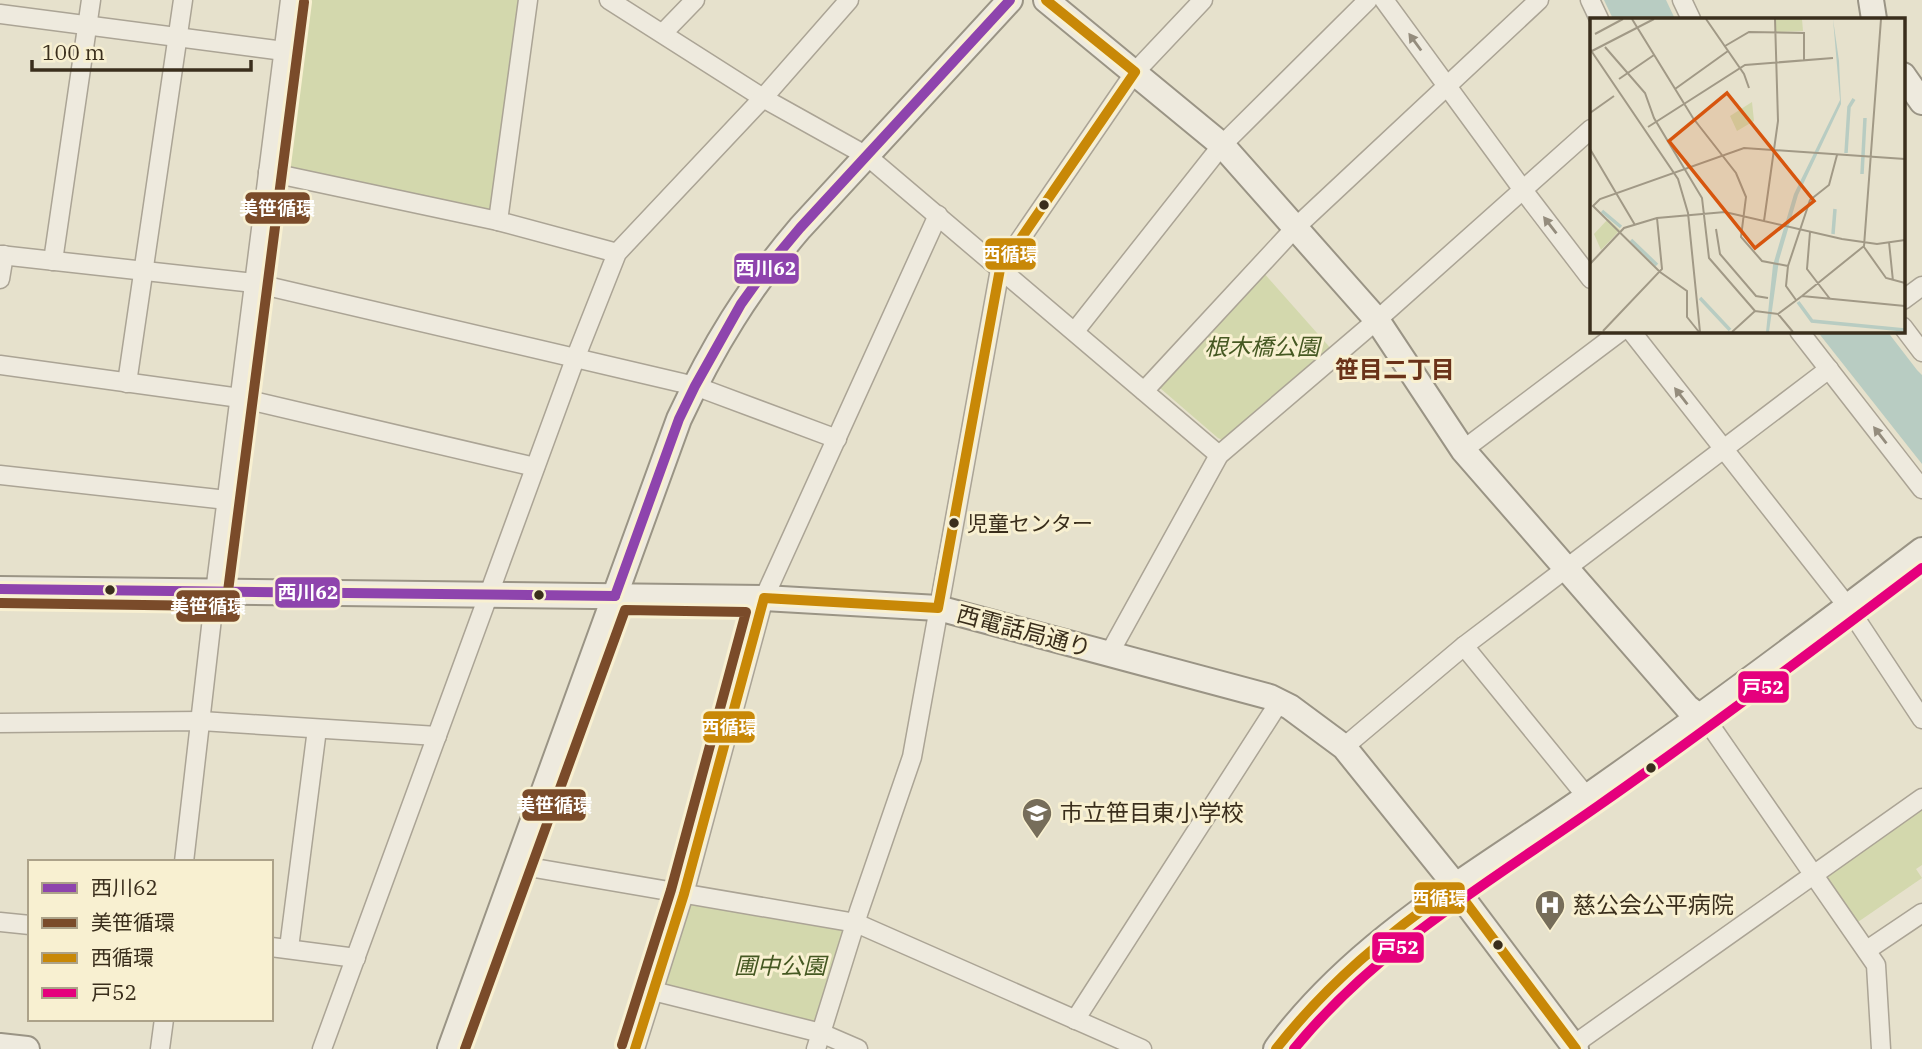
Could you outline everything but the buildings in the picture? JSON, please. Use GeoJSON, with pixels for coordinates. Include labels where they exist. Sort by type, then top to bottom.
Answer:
{"type":"FeatureCollection","features":[{"type":"Feature","properties":{"kind":"street"},"geometry":{"type":"LineString","coordinates":[[53,261],[91,0]]}},
{"type":"Feature","properties":{"kind":"street"},"geometry":{"type":"LineString","coordinates":[[127,383],[183,0]]}},
{"type":"Feature","properties":{"kind":"street"},"geometry":{"type":"LineString","coordinates":[[184,860],[215,592],[290,0]]}},
{"type":"Feature","properties":{"kind":"street"},"geometry":{"type":"LineString","coordinates":[[498,221],[528,0]]}},
{"type":"Feature","properties":{"kind":"street"},"geometry":{"type":"LineString","coordinates":[[609,0],[763,97],[867,156],[1219,455]]}},
{"type":"Feature","properties":{"kind":"street"},"geometry":{"type":"LineString","coordinates":[[663,33],[695,0]]}},
{"type":"Feature","properties":{"kind":"street"},"geometry":{"type":"LineString","coordinates":[[322,1049],[575,359],[617,254],[849,0]]}},
{"type":"Feature","properties":{"kind":"street"},"geometry":{"type":"LineString","coordinates":[[450,1049],[680,419],[695,386],[741,304],[769,265],[1010,0]]}},
{"type":"Feature","properties":{"kind":"street"},"geometry":{"type":"LineString","coordinates":[[1046,0],[1222,145],[1377,320],[1463,450],[1687,707],[1710,725],[1876,965],[1881,1049]]}},
{"type":"Feature","properties":{"kind":"street"},"geometry":{"type":"LineString","coordinates":[[819,1041],[912,757],[1000,269],[1135,72],[1203,0]]}},
{"type":"Feature","properties":{"kind":"street"},"geometry":{"type":"LineString","coordinates":[[1075,331],[1222,145],[1368,0]]}},
{"type":"Feature","properties":{"kind":"street"},"geometry":{"type":"LineString","coordinates":[[1384,0],[1590,278]]}},
{"type":"Feature","properties":{"kind":"street"},"geometry":{"type":"LineString","coordinates":[[1144,391],[1294,228],[1539,0]]}},
{"type":"Feature","properties":{"kind":"street"},"geometry":{"type":"LineString","coordinates":[[1590,0],[1599,18]]}},
{"type":"Feature","properties":{"kind":"street"},"geometry":{"type":"LineString","coordinates":[[1682,0],[1690,18]]}},
{"type":"Feature","properties":{"kind":"street"},"geometry":{"type":"LineString","coordinates":[[0,14],[284,51]]}},
{"type":"Feature","properties":{"kind":"street"},"geometry":{"type":"LineString","coordinates":[[1904,76],[1922,102]]}},
{"type":"Feature","properties":{"kind":"street"},"geometry":{"type":"LineString","coordinates":[[1109,654],[1219,455],[1377,320],[1590,130]]}},
{"type":"Feature","properties":{"kind":"street"},"geometry":{"type":"LineString","coordinates":[[268,172],[498,221],[617,254]]}},
{"type":"Feature","properties":{"kind":"street"},"geometry":{"type":"LineString","coordinates":[[635,1049],[684,894],[764,598],[938,215]]}},
{"type":"Feature","properties":{"kind":"street"},"geometry":{"type":"LineString","coordinates":[[0,279],[2,255],[254,283],[695,386],[837,439]]}},
{"type":"Feature","properties":{"kind":"street"},"geometry":{"type":"LineString","coordinates":[[1904,299],[1922,286]]}},
{"type":"Feature","properties":{"kind":"street"},"geometry":{"type":"LineString","coordinates":[[1904,328],[1922,352]]}},
{"type":"Feature","properties":{"kind":"street"},"geometry":{"type":"LineString","coordinates":[[1463,450],[1619,332]]}},
{"type":"Feature","properties":{"kind":"street"},"geometry":{"type":"LineString","coordinates":[[1632,332],[1848,607],[1922,719]]}},
{"type":"Feature","properties":{"kind":"street"},"geometry":{"type":"LineString","coordinates":[[1800,332],[1922,489]]}},
{"type":"Feature","properties":{"kind":"street"},"geometry":{"type":"LineString","coordinates":[[0,365],[240,398],[535,467]]}},
{"type":"Feature","properties":{"kind":"street"},"geometry":{"type":"LineString","coordinates":[[1344,747],[1464,646],[1829,369]]}},
{"type":"Feature","properties":{"kind":"street"},"geometry":{"type":"LineString","coordinates":[[0,475],[227,500]]}},
{"type":"Feature","properties":{"kind":"street"},"geometry":{"type":"LineString","coordinates":[[1276,1049],[1320,996],[1398,926],[1587,797],[1922,550]]}},
{"type":"Feature","properties":{"kind":"street","name":"西電話局通り"},"geometry":{"type":"LineString","coordinates":[[0,590],[764,598],[938,608],[1280,701],[1344,747],[1456,886],[1574,1048]]}},
{"type":"Feature","properties":{"kind":"street"},"geometry":{"type":"LineString","coordinates":[[1464,646],[1587,797]]}},
{"type":"Feature","properties":{"kind":"street"},"geometry":{"type":"LineString","coordinates":[[1075,1020],[1280,701]]}},
{"type":"Feature","properties":{"kind":"street"},"geometry":{"type":"LineString","coordinates":[[0,723],[201,722],[437,736]]}},
{"type":"Feature","properties":{"kind":"street"},"geometry":{"type":"LineString","coordinates":[[317,729],[280,947],[356,958]]}},
{"type":"Feature","properties":{"kind":"street"},"geometry":{"type":"LineString","coordinates":[[1574,1048],[1922,798]]}},
{"type":"Feature","properties":{"kind":"street"},"geometry":{"type":"LineString","coordinates":[[517,865],[856,923],[1142,1049]]}},
{"type":"Feature","properties":{"kind":"street"},"geometry":{"type":"LineString","coordinates":[[1867,950],[1922,913]]}},
{"type":"Feature","properties":{"kind":"street"},"geometry":{"type":"LineString","coordinates":[[0,922],[28,925]]}},
{"type":"Feature","properties":{"kind":"street"},"geometry":{"type":"LineString","coordinates":[[653,991],[819,1041],[858,1049]]}},
{"type":"Feature","properties":{"kind":"street"},"geometry":{"type":"LineString","coordinates":[[160,1049],[164,1021]]}},
{"type":"Feature","properties":{"kind":"street"},"geometry":{"type":"LineString","coordinates":[[0,1046],[27,1049]]}},
{"type":"Feature","properties":{"kind":"green space"},"geometry":{"type":"Polygon","coordinates":[[[290,0],[528,0],[498,221],[268,172],[290,0]]]}},
{"type":"Feature","properties":{"kind":"green space","name":"根木橋公園"},"geometry":{"type":"Polygon","coordinates":[[[1263,272],[1333,351],[1227,442],[1218,438],[1159,385],[1263,272]]]}},
{"type":"Feature","properties":{"kind":"green space"},"geometry":{"type":"Polygon","coordinates":[[[1922,806],[1922,865],[1916,869],[1922,878],[1855,924],[1821,876],[1922,806]]]}},
{"type":"Feature","properties":{"kind":"green space","name":"圃中公園"},"geometry":{"type":"Polygon","coordinates":[[[695,900],[842,927],[845,931],[819,1024],[668,991],[663,984],[687,905],[695,900]]]}},
{"type":"Feature","properties":{"kind":"shaded area"},"geometry":{"type":"Polygon","coordinates":[[[1604,0],[1666,0],[1675,18],[1613,18],[1604,0]]]}},
{"type":"Feature","properties":{"kind":"shaded area"},"geometry":{"type":"Polygon","coordinates":[[[1818,332],[1888,332],[1922,375],[1922,464],[1818,332]]]}},
{"type":"Feature","properties":{"kind":"transit line","name":"西川62"},"geometry":{"type":"LineString","coordinates":[[615,596],[679,419],[741,304],[800,228],[1010,0]]}},
{"type":"Feature","properties":{"kind":"transit line","name":"西循環"},"geometry":{"type":"LineString","coordinates":[[635,1049],[684,894],[764,598],[938,608],[1000,269],[1135,72],[1046,0]]}},
{"type":"Feature","properties":{"kind":"transit line","name":"美笹循環"},"geometry":{"type":"LineString","coordinates":[[0,603],[215,606],[223,604],[227,599],[304,2]]}},
{"type":"Feature","properties":{"kind":"transit line","name":"戸52"},"geometry":{"type":"LineString","coordinates":[[1294,1049],[1362,978],[1437,917],[1680,748],[1922,568]]}},
{"type":"Feature","properties":{"kind":"transit line","name":"西川62"},"geometry":{"type":"LineString","coordinates":[[0,589],[615,596]]}},
{"type":"Feature","properties":{"kind":"transit line","name":"美笹循環"},"geometry":{"type":"LineString","coordinates":[[465,1049],[625,610],[746,612],[671,890],[622,1045]]}},
{"type":"Feature","properties":{"kind":"transit line","name":"西循環"},"geometry":{"type":"LineString","coordinates":[[1276,1049],[1337,981],[1406,922],[1456,886],[1576,1049]]}},
{"type":"Feature","properties":{"kind":"place","name":"児童センター"},"geometry":{"type":"Point","coordinates":[954,523]}},
{"type":"Feature","properties":{"kind":"place","name":"市立笹目東小学校"},"geometry":{"type":"Point","coordinates":[1037,840]}},
{"type":"Feature","properties":{"kind":"place","name":"慈公会公平病院"},"geometry":{"type":"Point","coordinates":[1550,932]}},
{"type":"Feature","properties":{"kind":"district","name":"笹目二丁目"},"geometry":{"type":"Point","coordinates":[1395,370]}}]}
